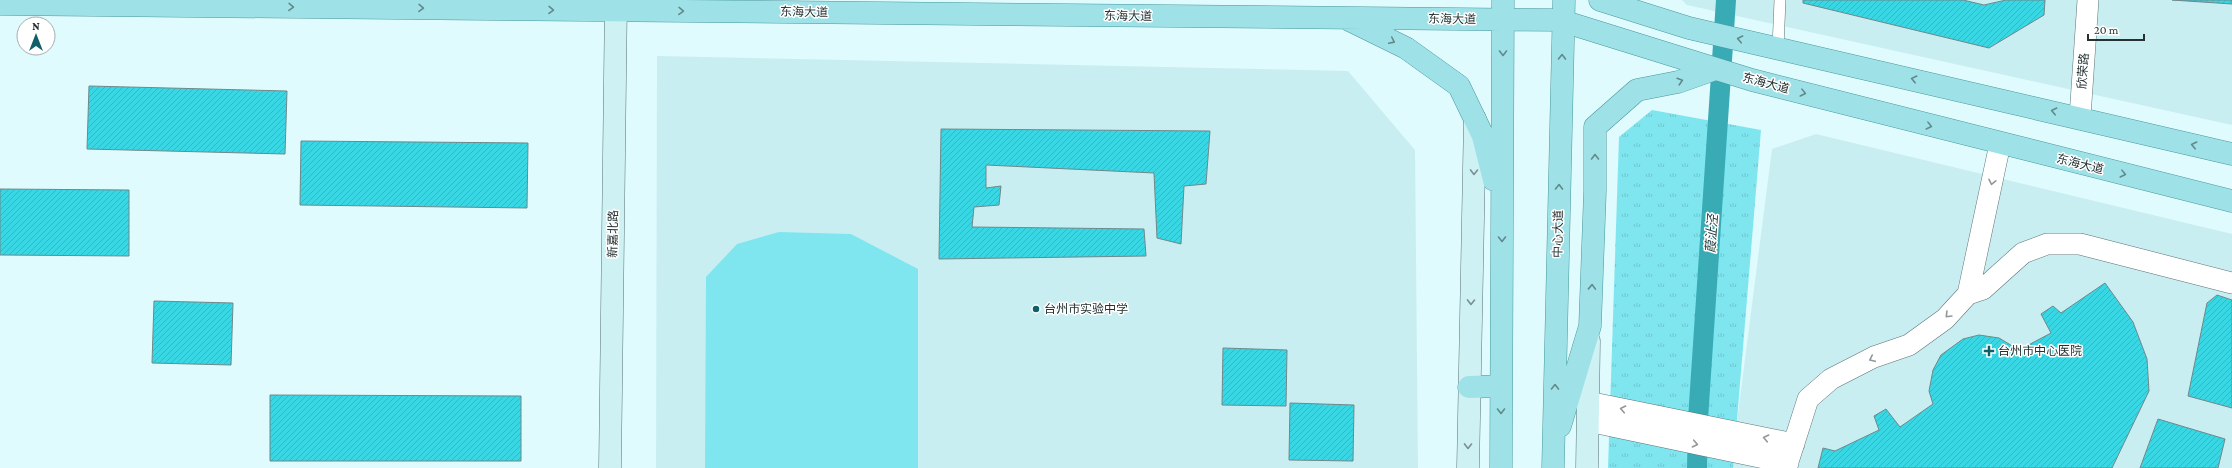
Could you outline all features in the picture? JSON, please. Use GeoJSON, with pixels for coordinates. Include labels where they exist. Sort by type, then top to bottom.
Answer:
{"type":"FeatureCollection","features":[{"type":"Feature","properties":{"kind":"main road"},"geometry":{"type":"LineString","coordinates":[[1600,0],[1689,28],[2080,117],[2232,154]]}},
{"type":"Feature","properties":{"kind":"main road"},"geometry":{"type":"LineString","coordinates":[[1641,0],[1658,18]]}},
{"type":"Feature","properties":{"kind":"main road","name":"东海大道"},"geometry":{"type":"LineString","coordinates":[[0,4],[616,5],[1344,18],[1503,10],[1563,10],[1716,69],[1752,80],[2000,144],[2232,201]]}},
{"type":"Feature","properties":{"kind":"main road","name":"新嘉北路"},"geometry":{"type":"LineString","coordinates":[[610,468],[616,5]]}},
{"type":"Feature","properties":{"kind":"main road"},"geometry":{"type":"LineString","coordinates":[[1501,468],[1503,10]]}},
{"type":"Feature","properties":{"kind":"main road","name":"中心大道"},"geometry":{"type":"LineString","coordinates":[[1553,468],[1563,10]]}},
{"type":"Feature","properties":{"kind":"main road"},"geometry":{"type":"LineString","coordinates":[[1344,18],[1406,48],[1459,86],[1483,136],[1502,217]]}},
{"type":"Feature","properties":{"kind":"main road"},"geometry":{"type":"LineString","coordinates":[[1587,468],[1595,191],[1595,127],[1637,90],[1678,82],[1716,69]]}},
{"type":"Feature","properties":{"kind":"main road"},"geometry":{"type":"LineString","coordinates":[[1468,468],[1475,119]]}},
{"type":"Feature","properties":{"kind":"main road"},"geometry":{"type":"LineString","coordinates":[[1554,444],[1572,390],[1590,326]]}},
{"type":"Feature","properties":{"kind":"main road"},"geometry":{"type":"LineString","coordinates":[[1469,387],[1501,386]]}},
{"type":"Feature","properties":{"kind":"street","name":"欣荣路"},"geometry":{"type":"LineString","coordinates":[[2080,117],[2088,0]]}},
{"type":"Feature","properties":{"kind":"street"},"geometry":{"type":"LineString","coordinates":[[1968,294],[2000,144]]}},
{"type":"Feature","properties":{"kind":"street"},"geometry":{"type":"LineString","coordinates":[[1588,411],[1738,443],[1789,458],[1808,399],[1831,379],[1874,357],[1908,345],[1945,319],[1968,294],[1983,289],[2023,253],[2047,244],[2080,244],[2232,283]]}},
{"type":"Feature","properties":{"kind":"lane"},"geometry":{"type":"LineString","coordinates":[[1778,48],[1780,0]]}},
{"type":"Feature","properties":{"kind":"shaded area"},"geometry":{"type":"Polygon","coordinates":[[[1682,0],[2232,0],[2232,125],[1687,5],[1682,0]]]}},
{"type":"Feature","properties":{"kind":"shaded area","name":"台州市实验中学"},"geometry":{"type":"Polygon","coordinates":[[[657,56],[1348,71],[1415,150],[1418,468],[656,468],[657,56]]]}},
{"type":"Feature","properties":{"kind":"shaded area","name":"台州市中心医院"},"geometry":{"type":"Polygon","coordinates":[[[1816,134],[2232,234],[2232,468],[1731,468],[1772,149],[1816,134]]]}},
{"type":"Feature","properties":{"kind":"green space"},"geometry":{"type":"Polygon","coordinates":[[[1652,110],[1761,130],[1733,468],[1608,468],[1619,137],[1652,110]]]}},
{"type":"Feature","properties":{"kind":"green space"},"geometry":{"type":"Polygon","coordinates":[[[779,232],[851,234],[918,269],[918,468],[705,468],[706,277],[737,244],[779,232]]]}},
{"type":"Feature","properties":{"kind":"building"},"geometry":{"type":"Polygon","coordinates":[[[1803,0],[1963,0],[1984,5],[2006,0],[2045,0],[2044,15],[1989,48],[1803,3],[1803,0]]]}},
{"type":"Feature","properties":{"kind":"building"},"geometry":{"type":"Polygon","coordinates":[[[2172,0],[2232,0],[2232,4],[2172,0]]]}},
{"type":"Feature","properties":{"kind":"building"},"geometry":{"type":"Polygon","coordinates":[[[89,86],[287,91],[285,154],[87,149],[89,86]]]}},
{"type":"Feature","properties":{"kind":"building"},"geometry":{"type":"Polygon","coordinates":[[[941,129],[1210,131],[1206,184],[1184,186],[1181,244],[1157,238],[1154,173],[986,165],[986,188],[1001,186],[999,205],[974,207],[972,227],[1144,229],[1146,256],[939,259],[941,129]]]}},
{"type":"Feature","properties":{"kind":"building"},"geometry":{"type":"Polygon","coordinates":[[[301,141],[528,143],[527,208],[300,205],[301,141]]]}},
{"type":"Feature","properties":{"kind":"building"},"geometry":{"type":"Polygon","coordinates":[[[0,189],[129,190],[129,256],[0,255],[0,189]]]}},
{"type":"Feature","properties":{"kind":"building"},"geometry":{"type":"Polygon","coordinates":[[[2105,283],[2133,322],[2147,359],[2149,391],[2112,468],[1818,468],[1823,448],[1835,451],[1879,430],[1874,416],[1886,409],[1900,427],[1933,404],[1929,391],[1933,370],[1941,355],[1963,339],[1979,335],[1999,338],[2019,350],[2051,333],[2041,314],[2053,306],[2061,313],[2105,283]]]}},
{"type":"Feature","properties":{"kind":"building"},"geometry":{"type":"Polygon","coordinates":[[[2217,295],[2232,300],[2232,408],[2188,396],[2207,303],[2217,295]]]}},
{"type":"Feature","properties":{"kind":"building"},"geometry":{"type":"Polygon","coordinates":[[[154,301],[233,303],[231,365],[152,363],[154,301]]]}},
{"type":"Feature","properties":{"kind":"building"},"geometry":{"type":"Polygon","coordinates":[[[1223,348],[1287,350],[1286,406],[1222,405],[1223,348]]]}},
{"type":"Feature","properties":{"kind":"building"},"geometry":{"type":"Polygon","coordinates":[[[270,395],[521,396],[521,461],[270,461],[270,395]]]}},
{"type":"Feature","properties":{"kind":"building"},"geometry":{"type":"Polygon","coordinates":[[[1290,403],[1354,405],[1353,461],[1289,460],[1290,403]]]}},
{"type":"Feature","properties":{"kind":"building"},"geometry":{"type":"Polygon","coordinates":[[[2158,419],[2225,439],[2218,468],[2140,468],[2158,419]]]}},
{"type":"Feature","properties":{"kind":"waterway","name":"葭沚泾"},"geometry":{"type":"LineString","coordinates":[[1697,468],[1698,419],[1726,0]]}},
{"type":"Feature","properties":{"kind":"place","name":"台州市实验中学"},"geometry":{"type":"Point","coordinates":[1036,309]}},
{"type":"Feature","properties":{"kind":"place","name":"台州市中心医院"},"geometry":{"type":"Point","coordinates":[1989,351]}}]}
